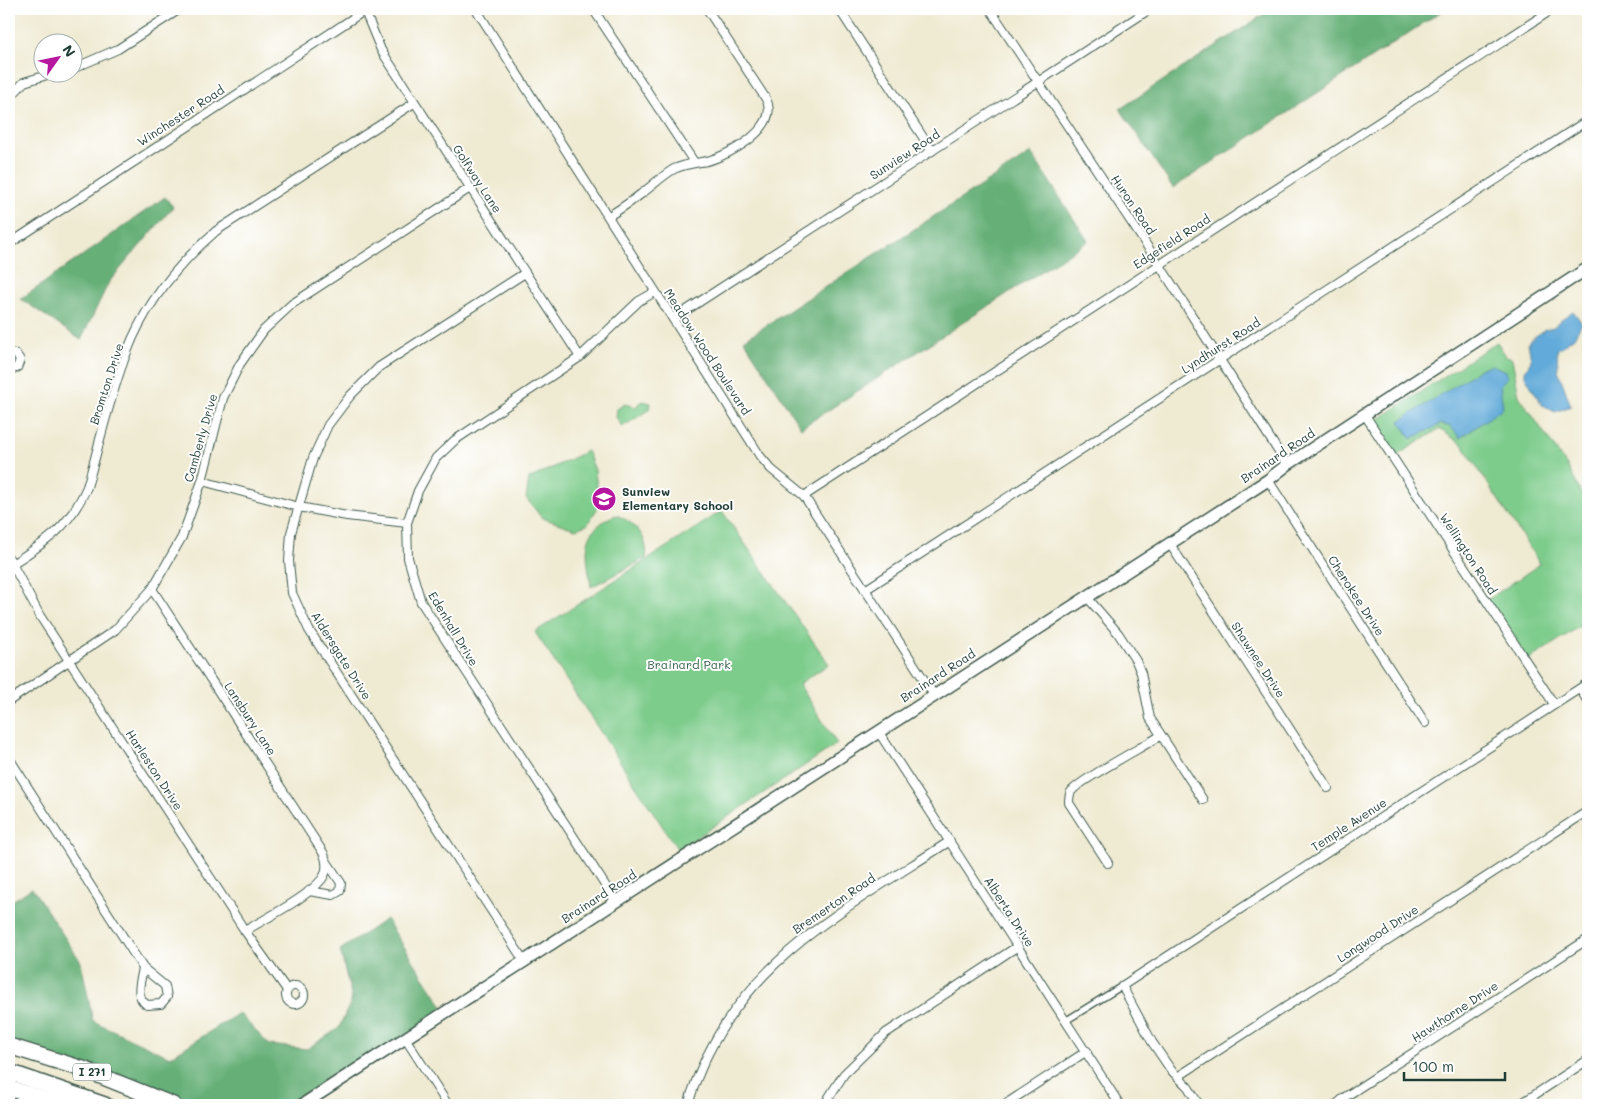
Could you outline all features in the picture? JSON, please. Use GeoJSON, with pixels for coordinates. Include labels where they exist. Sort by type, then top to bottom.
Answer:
{"type":"FeatureCollection","features":[{"type":"Feature","properties":{"kind":"highway","name":"I 271"},"geometry":{"type":"LineString","coordinates":[[9,1046],[86,1070],[173,1105]]}},
{"type":"Feature","properties":{"kind":"highway"},"geometry":{"type":"LineString","coordinates":[[9,1072],[105,1105]]}},
{"type":"Feature","properties":{"kind":"highway"},"geometry":{"type":"LineString","coordinates":[[9,1088],[61,1105]]}},
{"type":"Feature","properties":{"kind":"main road","name":"Brainard Road"},"geometry":{"type":"LineString","coordinates":[[302,1105],[1086,596],[1170,544],[1588,268]]}},
{"type":"Feature","properties":{"kind":"street"},"geometry":{"type":"LineString","coordinates":[[82,65],[118,49],[168,12],[180,9]]}},
{"type":"Feature","properties":{"kind":"street","name":"Golfway Lane"},"geometry":{"type":"LineString","coordinates":[[366,9],[381,50],[580,357]]}},
{"type":"Feature","properties":{"kind":"street","name":"Winchester Road"},"geometry":{"type":"LineString","coordinates":[[9,244],[366,9]]}},
{"type":"Feature","properties":{"kind":"street","name":"Meadow Wood Boulevard"},"geometry":{"type":"LineString","coordinates":[[476,9],[646,273],[655,292],[760,456],[804,496],[934,695]]}},
{"type":"Feature","properties":{"kind":"street"},"geometry":{"type":"LineString","coordinates":[[593,9],[694,162]]}},
{"type":"Feature","properties":{"kind":"street"},"geometry":{"type":"LineString","coordinates":[[609,216],[675,169],[694,162],[708,161],[725,154],[750,138],[764,124],[768,117],[770,109],[766,99],[707,9]]}},
{"type":"Feature","properties":{"kind":"street"},"geometry":{"type":"LineString","coordinates":[[839,9],[932,151]]}},
{"type":"Feature","properties":{"kind":"street","name":"Huron Road"},"geometry":{"type":"LineString","coordinates":[[990,9],[1159,264],[1287,465]]}},
{"type":"Feature","properties":{"kind":"street","name":"Sunview Road"},"geometry":{"type":"LineString","coordinates":[[673,319],[1150,9]]}},
{"type":"Feature","properties":{"kind":"street","name":"Edgefield Road"},"geometry":{"type":"LineString","coordinates":[[804,496],[1553,9]]}},
{"type":"Feature","properties":{"kind":"street"},"geometry":{"type":"LineString","coordinates":[[9,99],[24,82],[32,80]]}},
{"type":"Feature","properties":{"kind":"street","name":"Bromton Drive"},"geometry":{"type":"LineString","coordinates":[[11,561],[53,537],[68,522],[80,502],[87,487],[126,352],[145,314],[163,286],[197,247],[216,231],[414,102]]}},
{"type":"Feature","properties":{"kind":"street","name":"Lyndhurst Road"},"geometry":{"type":"LineString","coordinates":[[865,590],[1588,120]]}},
{"type":"Feature","properties":{"kind":"street","name":"Camberly Drive"},"geometry":{"type":"LineString","coordinates":[[9,702],[115,630],[135,611],[152,589],[182,537],[202,481],[223,398],[240,364],[264,330],[292,304],[470,188]]}},
{"type":"Feature","properties":{"kind":"street","name":"Aldersgate Drive"},"geometry":{"type":"LineString","coordinates":[[524,961],[309,630],[292,593],[289,561],[291,533],[313,458],[328,425],[350,396],[379,367],[525,273]]}},
{"type":"Feature","properties":{"kind":"street","name":"Edenhall Drive"},"geometry":{"type":"LineString","coordinates":[[616,902],[421,602],[408,558],[407,523],[418,491],[436,458],[455,440],[580,357],[639,301],[655,292]]}},
{"type":"Feature","properties":{"kind":"street"},"geometry":{"type":"LineString","coordinates":[[9,353],[16,354],[20,360],[17,368],[9,368]]}},
{"type":"Feature","properties":{"kind":"street","name":"Wellington Road"},"geometry":{"type":"LineString","coordinates":[[1365,415],[1554,704]]}},
{"type":"Feature","properties":{"kind":"street","name":"Cherokee Drive"},"geometry":{"type":"LineString","coordinates":[[1268,480],[1425,724]]}},
{"type":"Feature","properties":{"kind":"street"},"geometry":{"type":"LineString","coordinates":[[202,481],[299,507],[346,516],[407,523]]}},
{"type":"Feature","properties":{"kind":"street","name":"Shawnee Drive"},"geometry":{"type":"LineString","coordinates":[[1170,544],[1328,788]]}},
{"type":"Feature","properties":{"kind":"street","name":"Harleston Drive"},"geometry":{"type":"LineString","coordinates":[[11,561],[40,616],[245,931],[287,990]]}},
{"type":"Feature","properties":{"kind":"street","name":"Lansbury Lane"},"geometry":{"type":"LineString","coordinates":[[152,589],[324,854],[329,871],[341,883],[337,894],[329,895],[309,891]]}},
{"type":"Feature","properties":{"kind":"street"},"geometry":{"type":"LineString","coordinates":[[1086,596],[1118,633],[1136,661],[1141,673],[1150,718],[1203,800]]}},
{"type":"Feature","properties":{"kind":"street","name":"Temple Avenue"},"geometry":{"type":"LineString","coordinates":[[1122,986],[1588,683]]}},
{"type":"Feature","properties":{"kind":"street"},"geometry":{"type":"LineString","coordinates":[[1580,689],[1588,702]]}},
{"type":"Feature","properties":{"kind":"street","name":"Alberta Drive"},"geometry":{"type":"LineString","coordinates":[[878,731],[1067,1020],[1120,1105]]}},
{"type":"Feature","properties":{"kind":"street"},"geometry":{"type":"LineString","coordinates":[[1108,863],[1069,804],[1071,792],[1082,781],[1118,763],[1160,736]]}},
{"type":"Feature","properties":{"kind":"street"},"geometry":{"type":"LineString","coordinates":[[9,758],[144,968],[158,979],[167,991],[167,998],[161,1004],[147,1005],[140,998],[139,990],[144,968]]}},
{"type":"Feature","properties":{"kind":"street","name":"Longwood Drive"},"geometry":{"type":"LineString","coordinates":[[1179,1076],[1588,812]]}},
{"type":"Feature","properties":{"kind":"street","name":"Bremerton Road"},"geometry":{"type":"LineString","coordinates":[[688,1105],[707,1058],[723,1028],[765,972],[816,928],[950,841]]}},
{"type":"Feature","properties":{"kind":"street"},"geometry":{"type":"LineString","coordinates":[[245,931],[309,891],[329,871]]}},
{"type":"Feature","properties":{"kind":"street","name":"Hawthorne Drive"},"geometry":{"type":"LineString","coordinates":[[1336,1105],[1345,1096],[1588,938]]}},
{"type":"Feature","properties":{"kind":"street"},"geometry":{"type":"LineString","coordinates":[[824,1105],[844,1074],[886,1033],[1018,946]]}},
{"type":"Feature","properties":{"kind":"street"},"geometry":{"type":"LineString","coordinates":[[1067,1020],[1122,986],[1152,1042],[1171,1070],[1179,1076],[1199,1105]]}},
{"type":"Feature","properties":{"kind":"street"},"geometry":{"type":"LineString","coordinates":[[405,1038],[448,1105]]}},
{"type":"Feature","properties":{"kind":"street"},"geometry":{"type":"LineString","coordinates":[[1004,1105],[1087,1051]]}},
{"type":"Feature","properties":{"kind":"street"},"geometry":{"type":"LineString","coordinates":[[1520,1105],[1588,1060]]}},
{"type":"Feature","properties":{"kind":"green space"},"geometry":{"type":"Polygon","coordinates":[[[1272,9],[1445,9],[1173,188],[1120,109],[1272,9]]]}},
{"type":"Feature","properties":{"kind":"green space"},"geometry":{"type":"Polygon","coordinates":[[[1031,153],[1088,241],[801,428],[744,340],[1031,153]]]}},
{"type":"Feature","properties":{"kind":"green space"},"geometry":{"type":"Polygon","coordinates":[[[165,197],[173,207],[109,282],[81,340],[21,299],[165,197]]]}},
{"type":"Feature","properties":{"kind":"green space"},"geometry":{"type":"Polygon","coordinates":[[[1497,342],[1506,356],[1512,358],[1519,396],[1569,469],[1588,507],[1588,621],[1525,662],[1486,601],[1540,564],[1462,444],[1439,429],[1393,458],[1371,424],[1497,342]]]}},
{"type":"Feature","properties":{"kind":"green space"},"geometry":{"type":"Polygon","coordinates":[[[643,401],[650,403],[649,410],[622,427],[616,417],[617,409],[625,404],[635,407],[643,401]]]}},
{"type":"Feature","properties":{"kind":"green space"},"geometry":{"type":"Polygon","coordinates":[[[587,451],[595,470],[599,506],[587,525],[575,529],[542,518],[526,498],[529,479],[587,451]]]}},
{"type":"Feature","properties":{"kind":"green space","name":"Brainard Park"},"geometry":{"type":"Polygon","coordinates":[[[722,511],[829,664],[799,684],[837,744],[678,850],[535,632],[722,511]]]}},
{"type":"Feature","properties":{"kind":"green space"},"geometry":{"type":"Polygon","coordinates":[[[616,515],[635,526],[643,537],[646,558],[591,587],[587,554],[589,538],[599,525],[616,515]]]}},
{"type":"Feature","properties":{"kind":"green space"},"geometry":{"type":"Polygon","coordinates":[[[32,888],[81,962],[93,1021],[170,1057],[239,1013],[269,1045],[307,1049],[339,1028],[352,999],[340,950],[386,919],[446,1011],[302,1105],[173,1105],[9,1046],[9,962],[13,939],[9,931],[9,903],[32,888]]]}},
{"type":"Feature","properties":{"kind":"water"},"geometry":{"type":"Polygon","coordinates":[[[1573,311],[1582,323],[1574,337],[1557,350],[1558,370],[1571,406],[1555,412],[1542,405],[1525,376],[1525,371],[1531,361],[1528,342],[1545,329],[1554,327],[1573,311]]]}},
{"type":"Feature","properties":{"kind":"water"},"geometry":{"type":"Polygon","coordinates":[[[1492,365],[1506,371],[1507,378],[1500,385],[1503,408],[1460,438],[1451,427],[1441,424],[1411,439],[1400,421],[1482,368],[1492,365]]]}},
{"type":"Feature","properties":{"kind":"place","name":"Sunview Elementary School"},"geometry":{"type":"Point","coordinates":[604,499]}}]}
